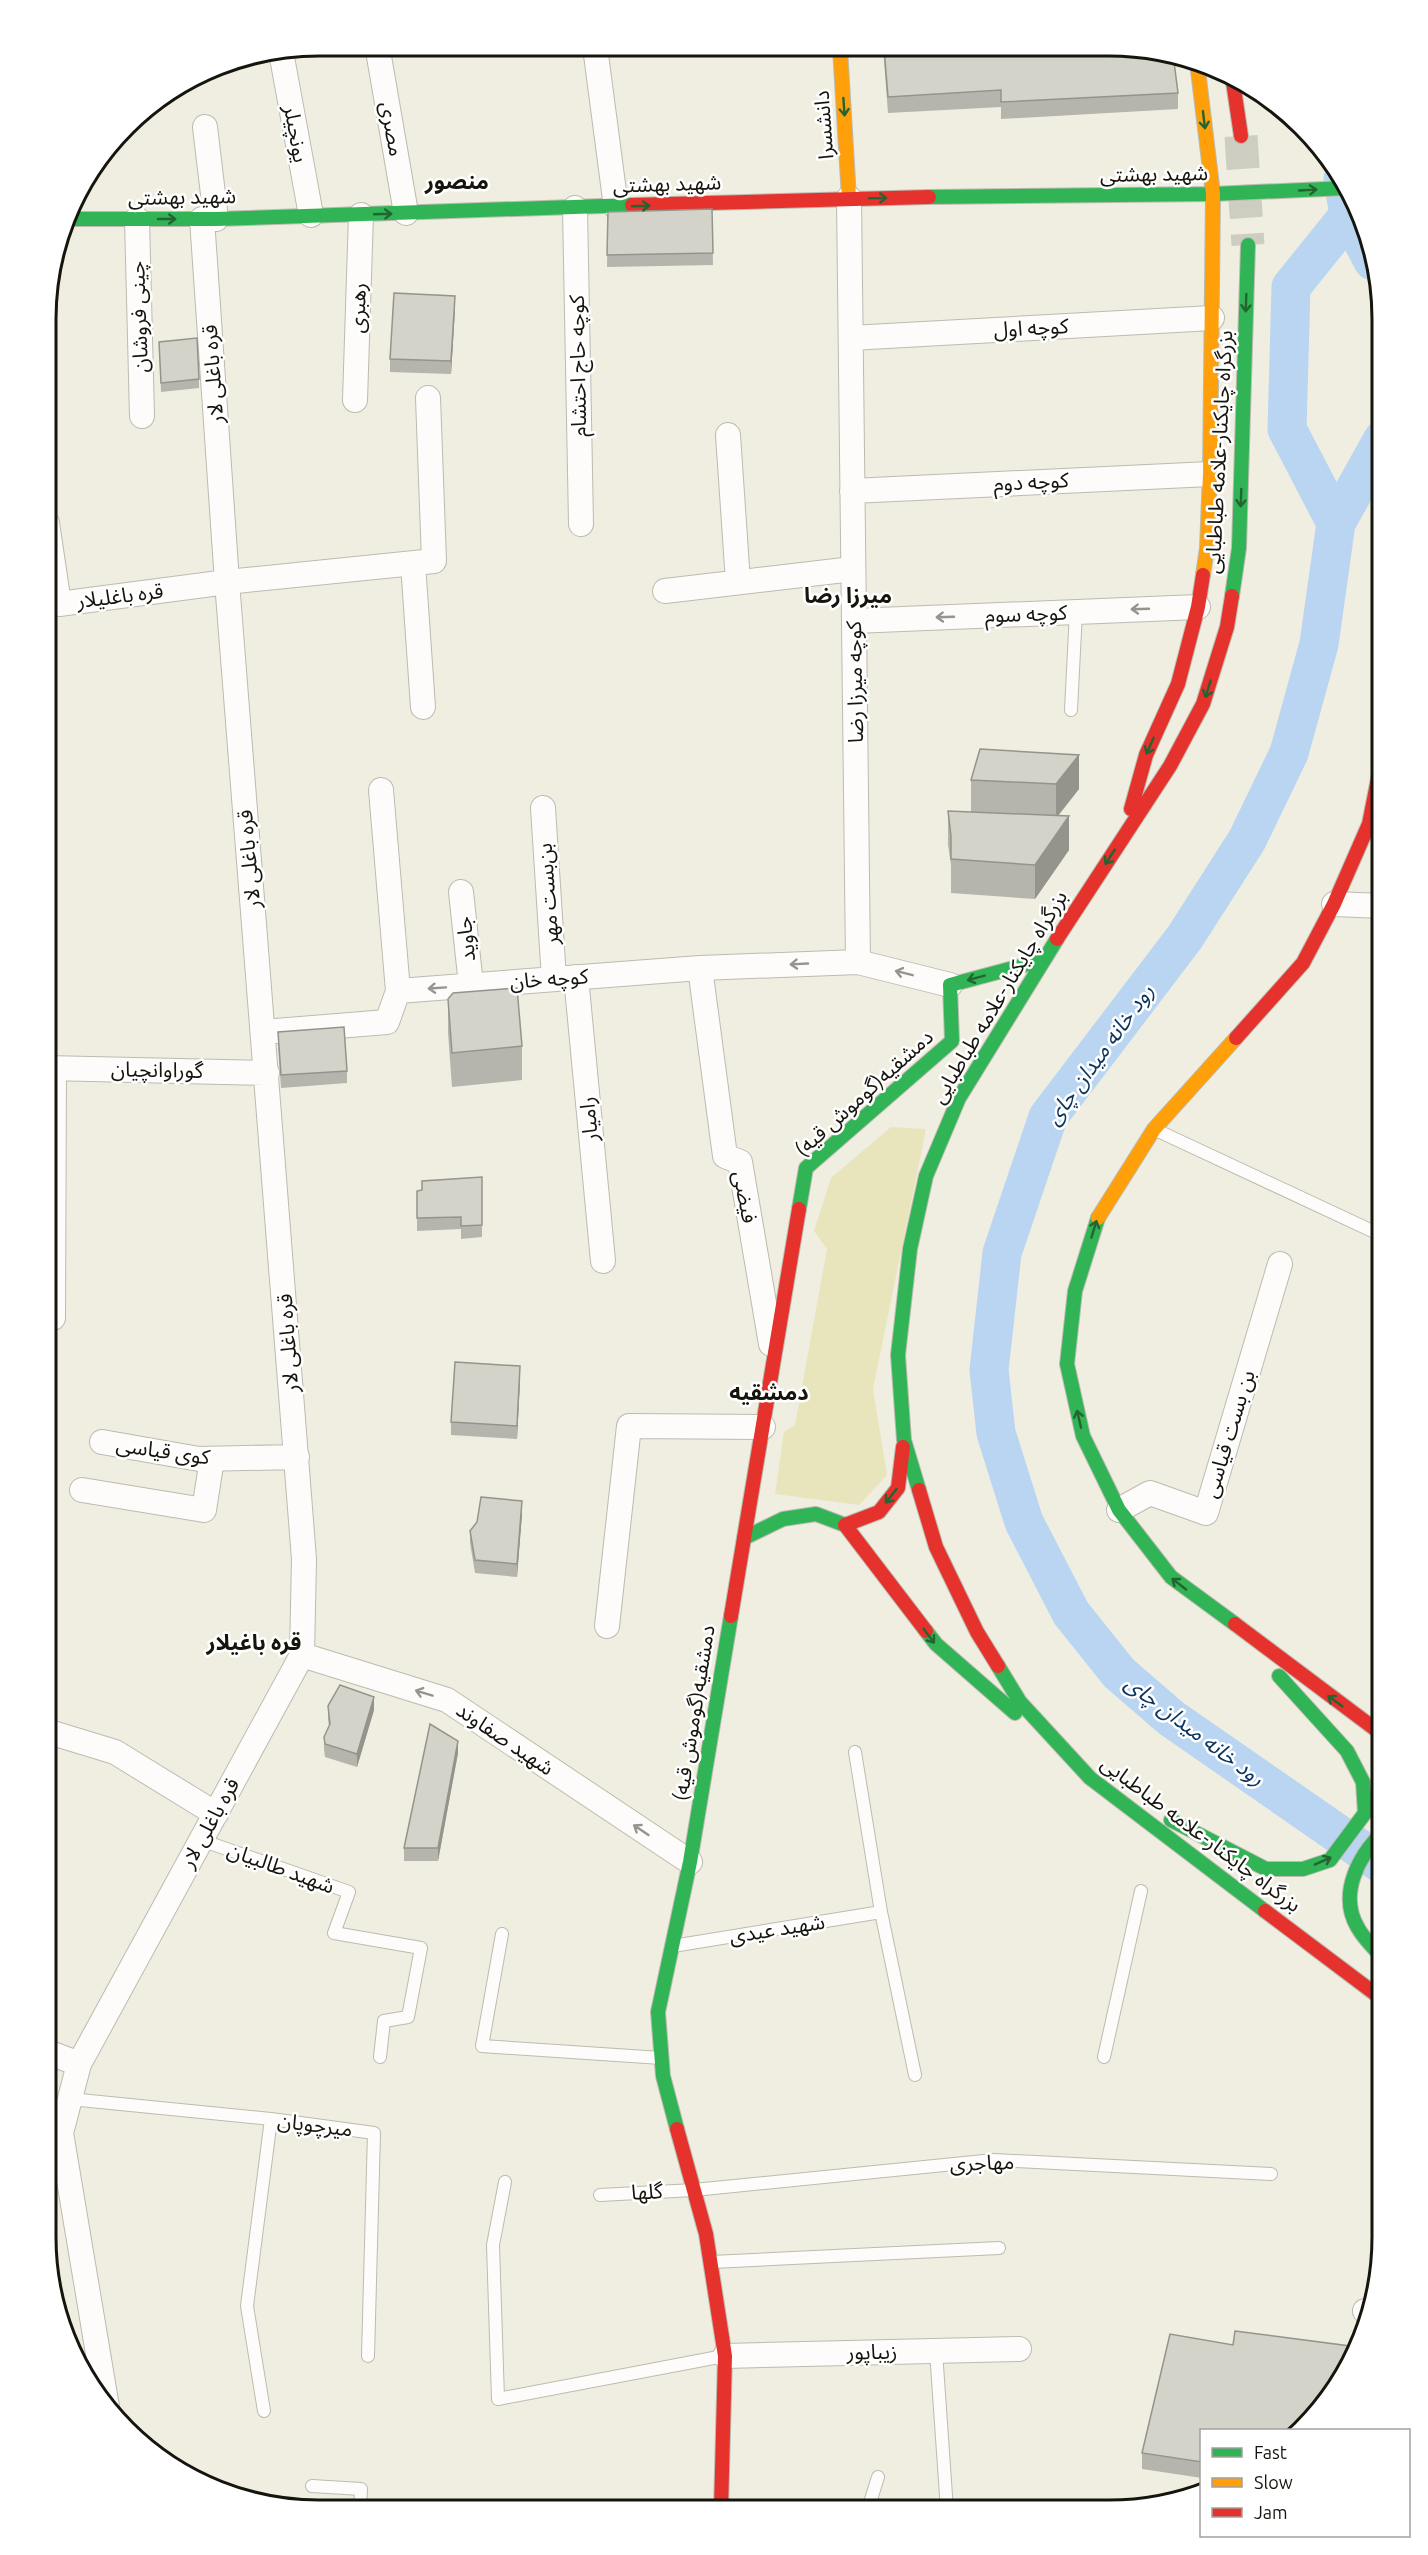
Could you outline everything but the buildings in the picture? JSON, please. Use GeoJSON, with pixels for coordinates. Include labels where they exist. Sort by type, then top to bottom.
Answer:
{"type":"FeatureCollection","features":[{"type":"Feature","properties":{"kind":"main road","name":"دانشسرا"},"geometry":{"type":"LineString","coordinates":[[840,56],[849,198]]}},
{"type":"Feature","properties":{"kind":"main road"},"geometry":{"type":"LineString","coordinates":[[1124,835],[1146,755],[1178,684],[1198,606],[1207,548],[1214,195],[1198,71]]}},
{"type":"Feature","properties":{"kind":"main road"},"geometry":{"type":"LineString","coordinates":[[1234,87],[1241,136]]}},
{"type":"Feature","properties":{"kind":"main road","name":"شهید بهشتى"},"geometry":{"type":"LineString","coordinates":[[76,219],[209,219],[361,215],[849,198],[1214,195],[1338,188]]}},
{"type":"Feature","properties":{"kind":"main road","name":"بزرگراه چایکنار-علامه طباطبایی"},"geometry":{"type":"LineString","coordinates":[[1248,245],[1239,548],[1227,627],[1203,704],[1170,766],[1043,960],[959,1098],[926,1176],[910,1249],[898,1355],[904,1440],[936,1547],[977,1632],[1020,1702],[1090,1778],[1372,1991]]}},
{"type":"Feature","properties":{"kind":"main road"},"geometry":{"type":"LineString","coordinates":[[1369,824],[1372,809]]}},
{"type":"Feature","properties":{"kind":"main road"},"geometry":{"type":"LineString","coordinates":[[1372,817],[1334,904],[1303,963],[1154,1129],[1099,1215],[1075,1291],[1067,1364],[1083,1436],[1119,1510],[1171,1577],[1372,1727]]}},
{"type":"Feature","properties":{"kind":"main road"},"geometry":{"type":"LineString","coordinates":[[950,985],[1043,960]]}},
{"type":"Feature","properties":{"kind":"main road","name":"دمشقیه(گوموش قیه)"},"geometry":{"type":"LineString","coordinates":[[721,2499],[725,2356],[711,2262],[663,2076],[658,2012],[690,1862],[806,1168],[952,1041],[950,985]]}},
{"type":"Feature","properties":{"kind":"main road"},"geometry":{"type":"LineString","coordinates":[[845,1525],[879,1512],[898,1488],[904,1440]]}},
{"type":"Feature","properties":{"kind":"main road"},"geometry":{"type":"LineString","coordinates":[[744,1538],[783,1519],[816,1514],[845,1525],[936,1644],[1090,1778],[1266,1869],[1303,1869],[1330,1860],[1365,1813],[1363,1782],[1347,1751],[1231,1624]]}},
{"type":"Feature","properties":{"kind":"main road"},"geometry":{"type":"LineString","coordinates":[[1372,1846],[1355,1868],[1349,1895],[1357,1927],[1372,1944]]}},
{"type":"Feature","properties":{"kind":"street","name":"مصری"},"geometry":{"type":"LineString","coordinates":[[379,56],[406,213]]}},
{"type":"Feature","properties":{"kind":"street"},"geometry":{"type":"LineString","coordinates":[[595,56],[616,207]]}},
{"type":"Feature","properties":{"kind":"street","name":"یونچیلر"},"geometry":{"type":"LineString","coordinates":[[282,58],[311,215]]}},
{"type":"Feature","properties":{"kind":"street","name":"قره باغلی لار"},"geometry":{"type":"LineString","coordinates":[[104,2387],[61,2133],[79,2064],[302,1655],[304,1559],[227,582],[205,127]]}},
{"type":"Feature","properties":{"kind":"street","name":"کوچه میرزا رضا"},"geometry":{"type":"LineString","coordinates":[[849,198],[858,962]]}},
{"type":"Feature","properties":{"kind":"street","name":"کوچه حاج احتشام"},"geometry":{"type":"LineString","coordinates":[[575,208],[581,524]]}},
{"type":"Feature","properties":{"kind":"street","name":"رهبری"},"geometry":{"type":"LineString","coordinates":[[355,400],[361,215]]}},
{"type":"Feature","properties":{"kind":"street","name":"چینی فروشان"},"geometry":{"type":"LineString","coordinates":[[136,219],[142,416]]}},
{"type":"Feature","properties":{"kind":"street","name":"کوچه اول"},"geometry":{"type":"LineString","coordinates":[[851,338],[1212,318]]}},
{"type":"Feature","properties":{"kind":"street"},"geometry":{"type":"LineString","coordinates":[[227,582],[434,561],[428,398]]}},
{"type":"Feature","properties":{"kind":"street"},"geometry":{"type":"LineString","coordinates":[[728,435],[738,582]]}},
{"type":"Feature","properties":{"kind":"street","name":"کوچه دوم"},"geometry":{"type":"LineString","coordinates":[[852,491],[1210,474]]}},
{"type":"Feature","properties":{"kind":"street"},"geometry":{"type":"LineString","coordinates":[[413,564],[423,706]]}},
{"type":"Feature","properties":{"kind":"street"},"geometry":{"type":"LineString","coordinates":[[665,591],[854,568]]}},
{"type":"Feature","properties":{"kind":"street","name":"قره باغلیلار"},"geometry":{"type":"LineString","coordinates":[[56,584],[59,604],[227,582]]}},
{"type":"Feature","properties":{"kind":"street","name":"کوچه سوم"},"geometry":{"type":"LineString","coordinates":[[854,621],[1198,606]]}},
{"type":"Feature","properties":{"kind":"street"},"geometry":{"type":"LineString","coordinates":[[263,1032],[387,1022],[398,991],[381,790]]}},
{"type":"Feature","properties":{"kind":"street","name":"بن‌بست مهر"},"geometry":{"type":"LineString","coordinates":[[543,808],[565,978]]}},
{"type":"Feature","properties":{"kind":"street","name":"جاوید"},"geometry":{"type":"LineString","coordinates":[[462,892],[471,985]]}},
{"type":"Feature","properties":{"kind":"street"},"geometry":{"type":"LineString","coordinates":[[1334,904],[1372,906]]}},
{"type":"Feature","properties":{"kind":"street"},"geometry":{"type":"LineString","coordinates":[[858,962],[950,985]]}},
{"type":"Feature","properties":{"kind":"street","name":"کوچه خان"},"geometry":{"type":"LineString","coordinates":[[398,991],[700,969],[858,962]]}},
{"type":"Feature","properties":{"kind":"street","name":"فیضی"},"geometry":{"type":"LineString","coordinates":[[700,969],[724,1156],[740,1162],[774,1362]]}},
{"type":"Feature","properties":{"kind":"street","name":"رامیار"},"geometry":{"type":"LineString","coordinates":[[565,978],[603,1261]]}},
{"type":"Feature","properties":{"kind":"street","name":"گوراوانچیان"},"geometry":{"type":"LineString","coordinates":[[56,1068],[267,1073]]}},
{"type":"Feature","properties":{"kind":"street","name":"بن بست قیاسی"},"geometry":{"type":"LineString","coordinates":[[1119,1510],[1150,1492],[1206,1513],[1280,1264]]}},
{"type":"Feature","properties":{"kind":"street"},"geometry":{"type":"LineString","coordinates":[[607,1626],[630,1426],[763,1427]]}},
{"type":"Feature","properties":{"kind":"street","name":"کوی قیاسی"},"geometry":{"type":"LineString","coordinates":[[102,1442],[198,1459],[297,1457]]}},
{"type":"Feature","properties":{"kind":"street"},"geometry":{"type":"LineString","coordinates":[[82,1490],[204,1510],[212,1459]]}},
{"type":"Feature","properties":{"kind":"street","name":"شهید صفاوند"},"geometry":{"type":"LineString","coordinates":[[302,1655],[447,1700],[690,1862]]}},
{"type":"Feature","properties":{"kind":"street"},"geometry":{"type":"LineString","coordinates":[[56,1734],[115,1752],[216,1814]]}},
{"type":"Feature","properties":{"kind":"street"},"geometry":{"type":"LineString","coordinates":[[56,2055],[79,2064]]}},
{"type":"Feature","properties":{"kind":"street","name":"زیباپور"},"geometry":{"type":"LineString","coordinates":[[725,2356],[1019,2349]]}},
{"type":"Feature","properties":{"kind":"lane"},"geometry":{"type":"LineString","coordinates":[[1071,710],[1076,612]]}},
{"type":"Feature","properties":{"kind":"lane"},"geometry":{"type":"LineString","coordinates":[[1154,1129],[1372,1231]]}},
{"type":"Feature","properties":{"kind":"lane"},"geometry":{"type":"LineString","coordinates":[[855,1752],[881,1912],[915,2075]]}},
{"type":"Feature","properties":{"kind":"lane","name":"شهید طالبیان"},"geometry":{"type":"LineString","coordinates":[[201,1840],[349,1892],[334,1933],[421,1948],[408,2017],[384,2021],[380,2057]]}},
{"type":"Feature","properties":{"kind":"lane"},"geometry":{"type":"LineString","coordinates":[[1104,2057],[1141,1891]]}},
{"type":"Feature","properties":{"kind":"lane","name":"شهید عیدی"},"geometry":{"type":"LineString","coordinates":[[672,1947],[881,1912]]}},
{"type":"Feature","properties":{"kind":"lane"},"geometry":{"type":"LineString","coordinates":[[502,1934],[482,2046],[662,2058]]}},
{"type":"Feature","properties":{"kind":"lane","name":"میرچوپان"},"geometry":{"type":"LineString","coordinates":[[70,2099],[271,2119],[374,2133],[368,2356]]}},
{"type":"Feature","properties":{"kind":"lane"},"geometry":{"type":"LineString","coordinates":[[264,2411],[246,2306],[271,2119]]}},
{"type":"Feature","properties":{"kind":"lane","name":"مهاجری"},"geometry":{"type":"LineString","coordinates":[[694,2190],[994,2160],[1272,2174]]}},
{"type":"Feature","properties":{"kind":"lane"},"geometry":{"type":"LineString","coordinates":[[505,2182],[493,2245],[498,2399],[725,2356]]}},
{"type":"Feature","properties":{"kind":"lane","name":"گلها"},"geometry":{"type":"LineString","coordinates":[[600,2195],[694,2190]]}},
{"type":"Feature","properties":{"kind":"lane"},"geometry":{"type":"LineString","coordinates":[[711,2262],[999,2248]]}},
{"type":"Feature","properties":{"kind":"lane"},"geometry":{"type":"LineString","coordinates":[[936,2351],[946,2499]]}},
{"type":"Feature","properties":{"kind":"lane"},"geometry":{"type":"LineString","coordinates":[[871,2499],[878,2477]]}},
{"type":"Feature","properties":{"kind":"lane"},"geometry":{"type":"LineString","coordinates":[[312,2486],[361,2489],[360,2499]]}},
{"type":"Feature","properties":{"kind":"shaded area"},"geometry":{"type":"Polygon","coordinates":[[[891,1127],[926,1129],[873,1389],[887,1475],[859,1505],[775,1494],[784,1432],[795,1425],[827,1249],[814,1231],[831,1178],[891,1127]]]}},
{"type":"Feature","properties":{"kind":"waterway","name":"رود خانه میدان چای"},"geometry":{"type":"LineString","coordinates":[[1348,209],[1349,215],[1291,287],[1287,429],[1336,523],[1319,644],[1289,753],[1247,840],[1185,937],[1048,1117],[1002,1253],[989,1370],[996,1433],[1024,1522],[1071,1613],[1119,1673],[1171,1718],[1372,1857]]}},
{"type":"Feature","properties":{"kind":"waterway"},"geometry":{"type":"LineString","coordinates":[[1349,215],[1359,234]]}},
{"type":"Feature","properties":{"kind":"waterway"},"geometry":{"type":"LineString","coordinates":[[1336,523],[1372,459]]}},
{"type":"Feature","properties":{"kind":"tunnel"},"geometry":{"type":"LineString","coordinates":[[1241,136],[1248,245]]}},
{"type":"Feature","properties":{"kind":"traffic: fast"},"geometry":{"type":"LineString","coordinates":[[929,197],[1213,194],[1338,188]]}},
{"type":"Feature","properties":{"kind":"traffic: fast"},"geometry":{"type":"LineString","coordinates":[[76,219],[216,219],[632,205]]}},
{"type":"Feature","properties":{"kind":"traffic: fast"},"geometry":{"type":"LineString","coordinates":[[1232,596],[1239,548],[1248,245]]}},
{"type":"Feature","properties":{"kind":"traffic: fast"},"geometry":{"type":"LineString","coordinates":[[919,1490],[904,1440],[898,1355],[910,1249],[926,1176],[959,1098],[1057,939]]}},
{"type":"Feature","properties":{"kind":"traffic: fast"},"geometry":{"type":"LineString","coordinates":[[799,1209],[806,1168],[952,1041],[950,985],[1043,960]]}},
{"type":"Feature","properties":{"kind":"traffic: fast"},"geometry":{"type":"LineString","coordinates":[[1098,1218],[1075,1291],[1067,1364],[1083,1436],[1119,1510],[1171,1577],[1235,1624]]}},
{"type":"Feature","properties":{"kind":"traffic: fast"},"geometry":{"type":"LineString","coordinates":[[744,1538],[783,1519],[816,1514],[845,1525]]}},
{"type":"Feature","properties":{"kind":"traffic: fast"},"geometry":{"type":"LineString","coordinates":[[677,2129],[663,2076],[658,2012],[690,1862],[731,1616]]}},
{"type":"Feature","properties":{"kind":"traffic: fast"},"geometry":{"type":"LineString","coordinates":[[926,1631],[936,1644],[1015,1713]]}},
{"type":"Feature","properties":{"kind":"traffic: fast"},"geometry":{"type":"LineString","coordinates":[[998,1666],[1020,1702],[1090,1778],[1265,1911]]}},
{"type":"Feature","properties":{"kind":"traffic: fast"},"geometry":{"type":"LineString","coordinates":[[1171,1820],[1266,1869],[1303,1869],[1330,1860],[1365,1813],[1363,1782],[1347,1751],[1279,1676]]}},
{"type":"Feature","properties":{"kind":"traffic: fast"},"geometry":{"type":"LineString","coordinates":[[1372,1844],[1359,1864],[1354,1877],[1350,1902],[1352,1915],[1358,1928],[1372,1946]]}},
{"type":"Feature","properties":{"kind":"traffic: slow"},"geometry":{"type":"LineString","coordinates":[[840,56],[849,198]]}},
{"type":"Feature","properties":{"kind":"traffic: slow"},"geometry":{"type":"LineString","coordinates":[[1198,71],[1213,194],[1210,474],[1207,548],[1203,575]]}},
{"type":"Feature","properties":{"kind":"traffic: slow"},"geometry":{"type":"LineString","coordinates":[[1098,1218],[1154,1129],[1236,1038]]}},
{"type":"Feature","properties":{"kind":"traffic: jam"},"geometry":{"type":"LineString","coordinates":[[1234,87],[1241,136]]}},
{"type":"Feature","properties":{"kind":"traffic: jam"},"geometry":{"type":"LineString","coordinates":[[632,205],[929,197]]}},
{"type":"Feature","properties":{"kind":"traffic: jam"},"geometry":{"type":"LineString","coordinates":[[1131,809],[1146,755],[1178,684],[1198,607],[1203,575]]}},
{"type":"Feature","properties":{"kind":"traffic: jam"},"geometry":{"type":"LineString","coordinates":[[1057,939],[1170,766],[1203,704],[1227,627],[1232,596]]}},
{"type":"Feature","properties":{"kind":"traffic: jam"},"geometry":{"type":"LineString","coordinates":[[1236,1038],[1303,963],[1334,904],[1369,824],[1372,809]]}},
{"type":"Feature","properties":{"kind":"traffic: jam"},"geometry":{"type":"LineString","coordinates":[[731,1616],[799,1209]]}},
{"type":"Feature","properties":{"kind":"traffic: jam"},"geometry":{"type":"LineString","coordinates":[[903,1447],[898,1488],[879,1512],[845,1525],[926,1631]]}},
{"type":"Feature","properties":{"kind":"traffic: jam"},"geometry":{"type":"LineString","coordinates":[[919,1490],[936,1547],[977,1632],[998,1666]]}},
{"type":"Feature","properties":{"kind":"traffic: jam"},"geometry":{"type":"LineString","coordinates":[[1235,1624],[1372,1727]]}},
{"type":"Feature","properties":{"kind":"traffic: jam"},"geometry":{"type":"LineString","coordinates":[[1265,1911],[1372,1991]]}},
{"type":"Feature","properties":{"kind":"traffic: jam"},"geometry":{"type":"LineString","coordinates":[[677,2129],[706,2234],[725,2356],[721,2499]]}},
{"type":"Feature","properties":{"kind":"district","name":"منصور"},"geometry":{"type":"Point","coordinates":[457,181]}},
{"type":"Feature","properties":{"kind":"district","name":"میرزا رضا"},"geometry":{"type":"Point","coordinates":[848,595]}},
{"type":"Feature","properties":{"kind":"district","name":"دمشقیه"},"geometry":{"type":"Point","coordinates":[769,1392]}},
{"type":"Feature","properties":{"kind":"district","name":"قره باغیلار"},"geometry":{"type":"Point","coordinates":[254,1642]}}]}
